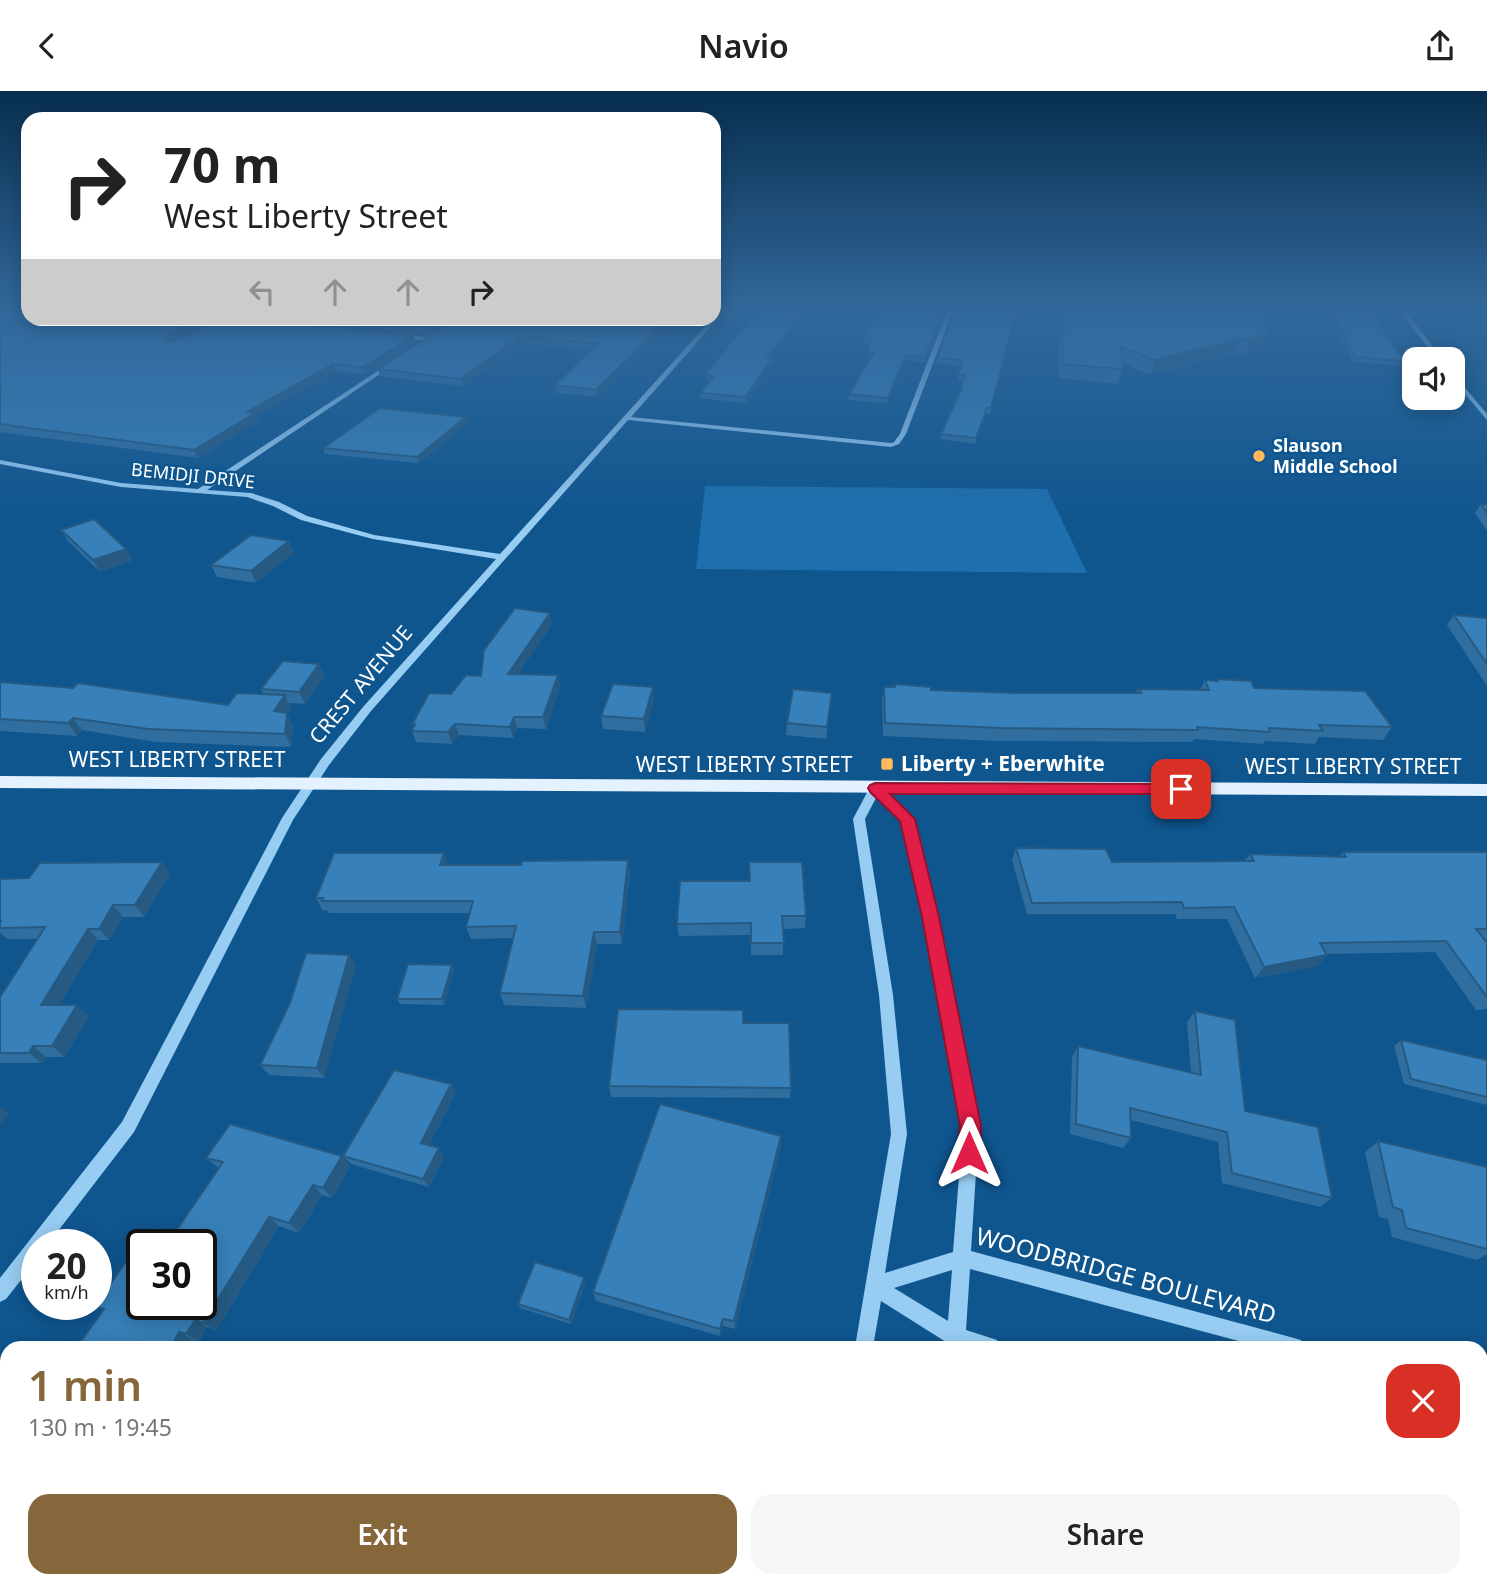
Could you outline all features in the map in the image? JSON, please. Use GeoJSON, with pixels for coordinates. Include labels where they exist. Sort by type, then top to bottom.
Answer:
{"type":"FeatureCollection","features":[{"type":"Feature","properties":{"kind":"main road","name":"WEST LIBERTY STREET"},"geometry":{"type":"LineString","coordinates":[[0,782],[1487,790]]}},
{"type":"Feature","properties":{"kind":"street"},"geometry":{"type":"LineString","coordinates":[[200,491],[365,381]]}},
{"type":"Feature","properties":{"kind":"street","name":"CREST AVENUE"},"geometry":{"type":"LineString","coordinates":[[49,1229],[128,1127],[283,828],[325,762],[367,709],[659,381]]}},
{"type":"Feature","properties":{"kind":"street"},"geometry":{"type":"LineString","coordinates":[[625,418],[891,445],[897,443],[904,434],[924,381]]}},
{"type":"Feature","properties":{"kind":"street"},"geometry":{"type":"LineString","coordinates":[[1465,390],[1487,418]]}},
{"type":"Feature","properties":{"kind":"street","name":"BEMIDJI DRIVE"},"geometry":{"type":"LineString","coordinates":[[0,463],[121,485],[248,495],[276,504],[304,518],[373,537],[502,557]]}},
{"type":"Feature","properties":{"kind":"street"},"geometry":{"type":"LineString","coordinates":[[865,1341],[899,1134],[886,995],[859,819],[875,788],[907,819],[930,917],[971,1126],[955,1341]]}},
{"type":"Feature","properties":{"kind":"street","name":"WOODBRIDGE BOULEVARD"},"geometry":{"type":"LineString","coordinates":[[873,1286],[962,1258],[1272,1341]]}},
{"type":"Feature","properties":{"kind":"street","name":"CREST AVENUE"},"geometry":{"type":"LineString","coordinates":[[0,1293],[21,1266]]}},
{"type":"Feature","properties":{"kind":"street"},"geometry":{"type":"LineString","coordinates":[[873,1286],[954,1341]]}},
{"type":"Feature","properties":{"kind":"shaded area"},"geometry":{"type":"Polygon","coordinates":[[[705,486],[1047,489],[1087,573],[696,569],[705,486]]]}},
{"type":"Feature","properties":{"kind":"building"},"geometry":{"type":"Polygon","coordinates":[[[0,381],[303,381],[247,412],[255,413],[194,450],[0,424],[0,381]]]}},
{"type":"Feature","properties":{"kind":"building"},"geometry":{"type":"Polygon","coordinates":[[[559,381],[605,381],[596,390],[555,385],[559,381]]]}},
{"type":"Feature","properties":{"kind":"building"},"geometry":{"type":"Polygon","coordinates":[[[710,381],[757,381],[745,397],[700,393],[710,381]]]}},
{"type":"Feature","properties":{"kind":"building"},"geometry":{"type":"Polygon","coordinates":[[[857,381],[895,381],[888,398],[849,394],[857,381]]]}},
{"type":"Feature","properties":{"kind":"building"},"geometry":{"type":"Polygon","coordinates":[[[963,381],[998,381],[991,408],[987,408],[976,438],[941,434],[963,381]]]}},
{"type":"Feature","properties":{"kind":"building"},"geometry":{"type":"Polygon","coordinates":[[[380,408],[466,417],[417,457],[323,448],[380,408]]]}},
{"type":"Feature","properties":{"kind":"building"},"geometry":{"type":"Polygon","coordinates":[[[94,519],[126,549],[93,560],[61,530],[94,519]]]}},
{"type":"Feature","properties":{"kind":"building"},"geometry":{"type":"Polygon","coordinates":[[[251,535],[289,541],[251,571],[211,565],[251,535]]]}},
{"type":"Feature","properties":{"kind":"building"},"geometry":{"type":"Polygon","coordinates":[[[515,608],[550,613],[508,674],[558,675],[543,717],[514,717],[510,727],[455,724],[448,732],[412,731],[415,724],[413,723],[429,693],[451,694],[466,675],[481,676],[484,650],[515,608]]]}},
{"type":"Feature","properties":{"kind":"building"},"geometry":{"type":"Polygon","coordinates":[[[1454,615],[1487,618],[1487,664],[1454,615]]]}},
{"type":"Feature","properties":{"kind":"building"},"geometry":{"type":"Polygon","coordinates":[[[283,661],[319,664],[299,692],[261,689],[283,661]]]}},
{"type":"Feature","properties":{"kind":"building"},"geometry":{"type":"Polygon","coordinates":[[[1217,679],[1251,681],[1254,688],[1365,691],[1392,727],[1319,725],[1323,731],[1269,728],[1270,732],[1197,727],[1198,730],[1001,728],[885,723],[884,687],[895,687],[895,684],[931,687],[931,690],[1141,693],[1138,689],[1209,690],[1205,680],[1218,681],[1217,679]]]}},
{"type":"Feature","properties":{"kind":"building"},"geometry":{"type":"Polygon","coordinates":[[[0,682],[73,688],[78,683],[228,705],[237,693],[285,695],[274,711],[287,713],[285,734],[148,729],[73,718],[68,723],[0,719],[0,682]]]}},
{"type":"Feature","properties":{"kind":"building"},"geometry":{"type":"Polygon","coordinates":[[[613,684],[653,687],[644,719],[601,716],[613,684]]]}},
{"type":"Feature","properties":{"kind":"building"},"geometry":{"type":"Polygon","coordinates":[[[793,689],[832,693],[827,727],[787,723],[793,689]]]}},
{"type":"Feature","properties":{"kind":"building"},"geometry":{"type":"Polygon","coordinates":[[[1016,848],[1106,849],[1112,862],[1254,861],[1250,854],[1346,857],[1343,852],[1487,852],[1487,929],[1476,929],[1487,943],[1487,997],[1446,941],[1320,943],[1327,955],[1264,967],[1234,907],[1184,908],[1182,902],[1032,903],[1016,848]]]}},
{"type":"Feature","properties":{"kind":"building"},"geometry":{"type":"Polygon","coordinates":[[[334,853],[444,853],[440,865],[521,865],[522,861],[628,860],[620,932],[594,932],[583,996],[500,993],[516,926],[466,927],[473,901],[322,901],[323,898],[316,898],[334,853]]]}},
{"type":"Feature","properties":{"kind":"building"},"geometry":{"type":"Polygon","coordinates":[[[162,862],[135,905],[113,905],[99,929],[88,929],[41,1005],[77,1005],[52,1046],[33,1046],[29,1053],[0,1053],[0,997],[45,927],[0,928],[0,879],[29,878],[40,863],[162,862]]]}},
{"type":"Feature","properties":{"kind":"building"},"geometry":{"type":"Polygon","coordinates":[[[749,862],[802,862],[806,916],[782,916],[784,943],[751,943],[751,923],[677,924],[680,881],[750,881],[749,862]]]}},
{"type":"Feature","properties":{"kind":"building"},"geometry":{"type":"Polygon","coordinates":[[[306,953],[349,955],[317,1068],[260,1065],[290,1003],[306,953]]]}},
{"type":"Feature","properties":{"kind":"building"},"geometry":{"type":"Polygon","coordinates":[[[408,964],[452,965],[442,999],[397,999],[408,964]]]}},
{"type":"Feature","properties":{"kind":"building"},"geometry":{"type":"Polygon","coordinates":[[[618,1009],[743,1010],[743,1023],[789,1023],[791,1088],[609,1086],[618,1009]]]}},
{"type":"Feature","properties":{"kind":"building"},"geometry":{"type":"Polygon","coordinates":[[[1195,1011],[1235,1020],[1245,1111],[1318,1127],[1332,1198],[1232,1173],[1227,1132],[1130,1108],[1131,1138],[1076,1124],[1078,1046],[1201,1075],[1195,1011]]]}},
{"type":"Feature","properties":{"kind":"building"},"geometry":{"type":"Polygon","coordinates":[[[1401,1040],[1487,1060],[1487,1097],[1411,1079],[1401,1040]]]}},
{"type":"Feature","properties":{"kind":"building"},"geometry":{"type":"Polygon","coordinates":[[[394,1070],[451,1084],[421,1143],[439,1148],[423,1179],[343,1156],[394,1070]]]}},
{"type":"Feature","properties":{"kind":"building"},"geometry":{"type":"Polygon","coordinates":[[[660,1104],[781,1136],[734,1321],[723,1319],[720,1329],[593,1292],[660,1104]]]}},
{"type":"Feature","properties":{"kind":"building"},"geometry":{"type":"Polygon","coordinates":[[[230,1124],[342,1156],[323,1188],[313,1185],[289,1223],[269,1217],[217,1301],[217,1229],[177,1229],[223,1162],[206,1158],[230,1124]]]}},
{"type":"Feature","properties":{"kind":"building"},"geometry":{"type":"Polygon","coordinates":[[[1378,1141],[1487,1167],[1487,1249],[1406,1228],[1402,1210],[1393,1207],[1378,1141]]]}},
{"type":"Feature","properties":{"kind":"building"},"geometry":{"type":"Polygon","coordinates":[[[535,1262],[584,1277],[569,1320],[518,1304],[535,1262]]]}},
{"type":"Feature","properties":{"kind":"building"},"geometry":{"type":"Polygon","coordinates":[[[125,1263],[126,1320],[195,1320],[186,1334],[179,1332],[174,1341],[81,1341],[96,1320],[112,1320],[112,1282],[125,1263]]]}},
{"type":"Feature","properties":{"kind":"place","name":"Slauson Middle School"},"geometry":{"type":"Point","coordinates":[1259,456]}},
{"type":"Feature","properties":{"kind":"place","name":"Liberty + Eberwhite"},"geometry":{"type":"Point","coordinates":[887,764]}},
{"type":"Feature","properties":{"kind":"route"},"geometry":{"type":"LineString","coordinates":[[969,1153],[971,1126],[930,917],[907,819],[875,788],[1181,789]]}}]}
